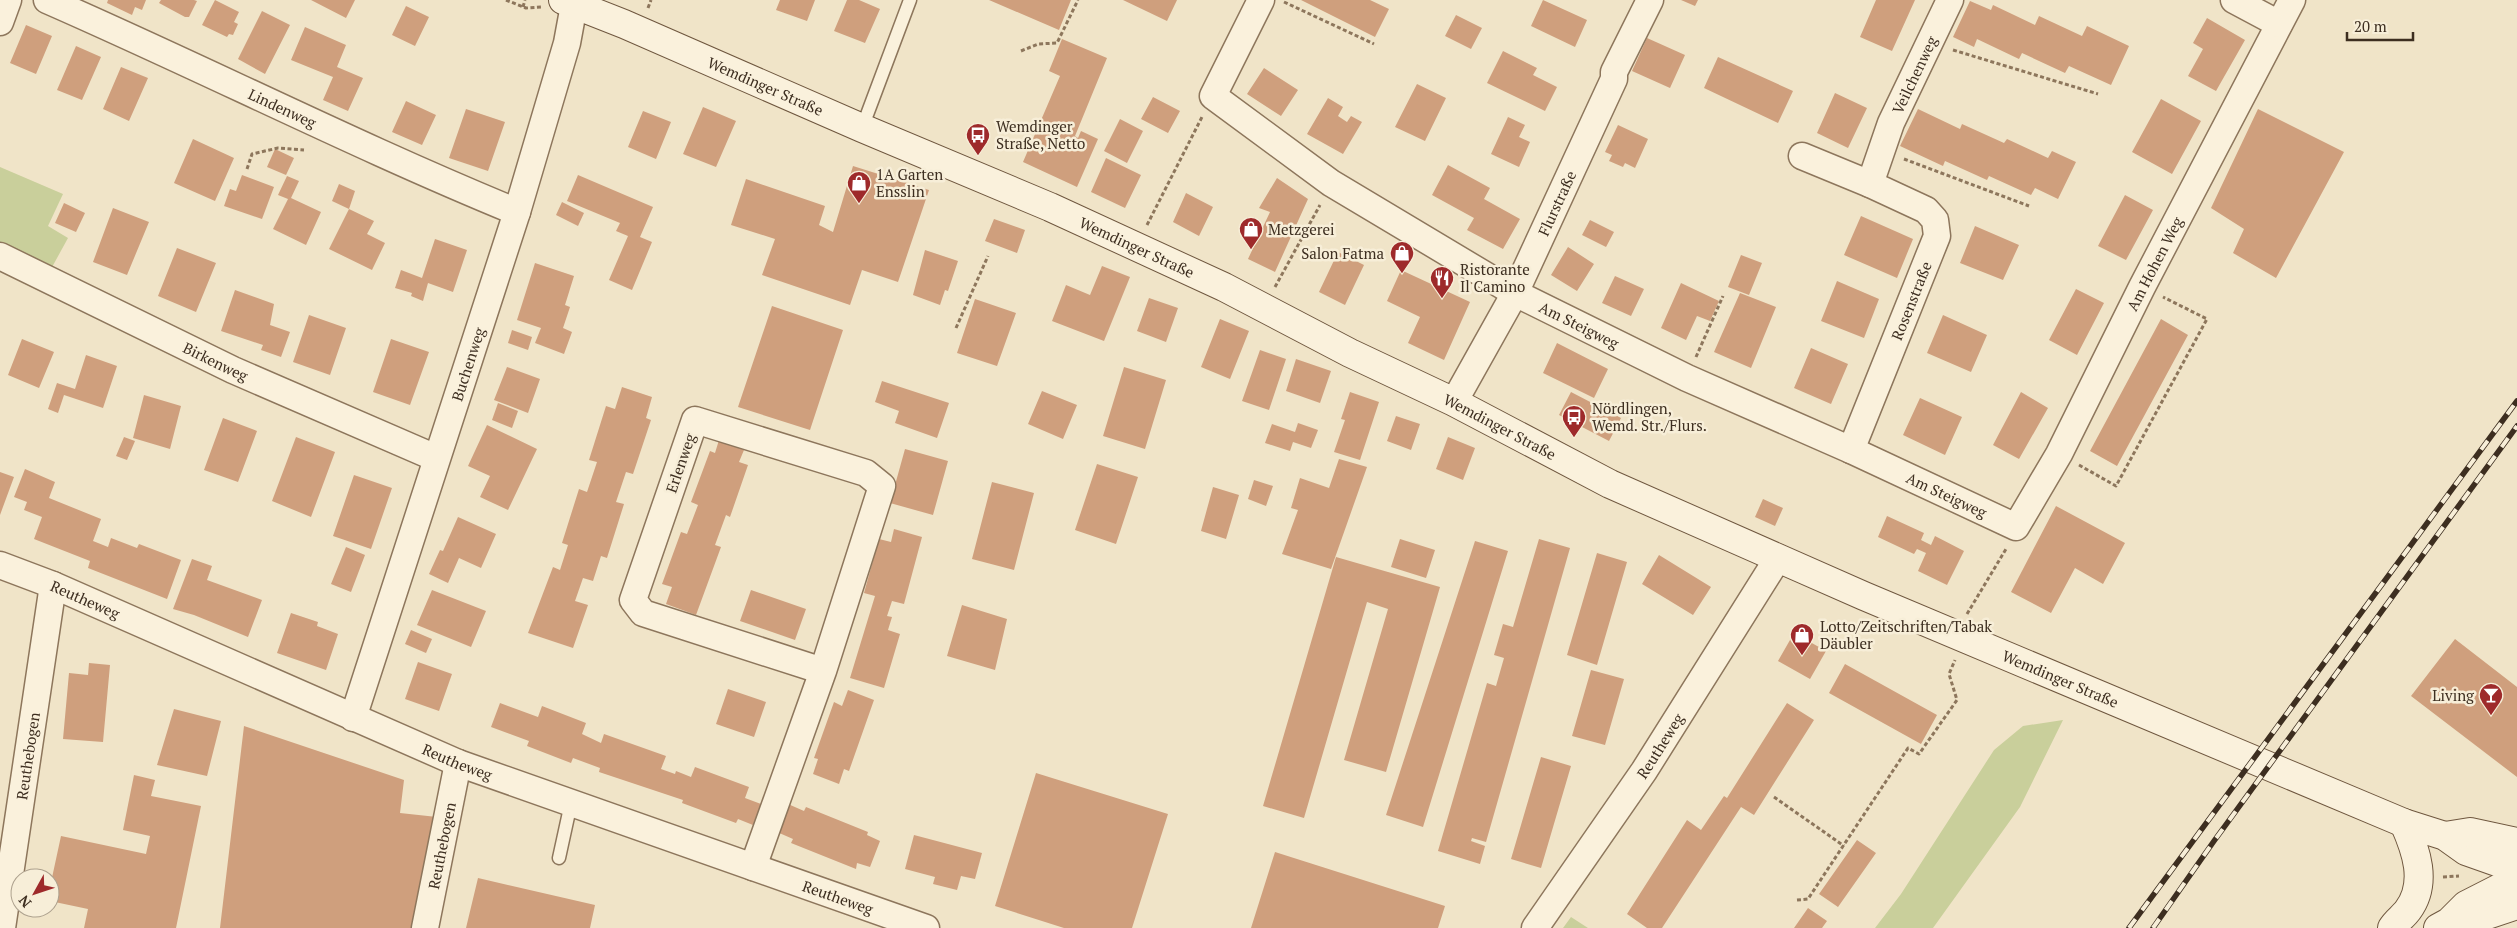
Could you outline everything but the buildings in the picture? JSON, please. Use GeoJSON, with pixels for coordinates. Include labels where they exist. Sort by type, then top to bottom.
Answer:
{"type":"FeatureCollection","features":[{"type":"Feature","properties":{"kind":"main road","name":"Wemdinger Straße"},"geometry":{"type":"LineString","coordinates":[[568,3],[624,24],[862,128],[1050,207],[1224,287],[1350,353],[1454,402],[1610,484],[1778,558],[2404,823],[2445,836],[2466,850],[2517,869]]}},
{"type":"Feature","properties":{"kind":"main road"},"geometry":{"type":"LineString","coordinates":[[2392,928],[2409,909],[2419,877],[2419,862],[2404,823]]}},
{"type":"Feature","properties":{"kind":"main road","name":"Wemdinger Straße"},"geometry":{"type":"LineString","coordinates":[[2445,836],[2470,832],[2517,842]]}},
{"type":"Feature","properties":{"kind":"main road"},"geometry":{"type":"LineString","coordinates":[[2443,925],[2466,905],[2517,879]]}},
{"type":"Feature","properties":{"kind":"main road"},"geometry":{"type":"LineString","coordinates":[[2443,925],[2474,920],[2517,904]]}},
{"type":"Feature","properties":{"kind":"street"},"geometry":{"type":"LineString","coordinates":[[0,22],[8,0]]}},
{"type":"Feature","properties":{"kind":"street","name":"Lindenweg"},"geometry":{"type":"LineString","coordinates":[[48,0],[223,78],[444,182],[518,212]]}},
{"type":"Feature","properties":{"kind":"street"},"geometry":{"type":"LineString","coordinates":[[1213,96],[1261,0]]}},
{"type":"Feature","properties":{"kind":"street","name":"Flurstraße"},"geometry":{"type":"LineString","coordinates":[[1454,402],[1515,293],[1591,131],[1614,79],[1614,72],[1650,0]]}},
{"type":"Feature","properties":{"kind":"street","name":"Veilchenweg"},"geometry":{"type":"LineString","coordinates":[[1881,151],[1891,123],[1950,0]]}},
{"type":"Feature","properties":{"kind":"street"},"geometry":{"type":"LineString","coordinates":[[2234,0],[2278,24]]}},
{"type":"Feature","properties":{"kind":"street","name":"Am Hohen Weg"},"geometry":{"type":"LineString","coordinates":[[2016,527],[2059,454],[2142,287],[2292,0]]}},
{"type":"Feature","properties":{"kind":"street","name":"Buchenweg"},"geometry":{"type":"LineString","coordinates":[[352,718],[518,212],[567,43],[568,3]]}},
{"type":"Feature","properties":{"kind":"street","name":"Am Steigweg"},"geometry":{"type":"LineString","coordinates":[[1213,96],[1331,183],[1515,293],[1687,378],[1851,450],[2016,527]]}},
{"type":"Feature","properties":{"kind":"street"},"geometry":{"type":"LineString","coordinates":[[1870,184],[1881,151]]}},
{"type":"Feature","properties":{"kind":"street","name":"Rosenstraße"},"geometry":{"type":"LineString","coordinates":[[1802,156],[1926,210],[1935,220],[1937,236],[1851,450]]}},
{"type":"Feature","properties":{"kind":"street","name":"Birkenweg"},"geometry":{"type":"LineString","coordinates":[[0,256],[233,370],[436,458]]}},
{"type":"Feature","properties":{"kind":"street","name":"Erlenweg"},"geometry":{"type":"LineString","coordinates":[[753,867],[823,671],[882,486],[866,473],[695,420],[633,600],[643,612],[823,671]]}},
{"type":"Feature","properties":{"kind":"street","name":"Reutheweg"},"geometry":{"type":"LineString","coordinates":[[1535,928],[1644,771],[1778,558]]}},
{"type":"Feature","properties":{"kind":"street","name":"Reutheweg"},"geometry":{"type":"LineString","coordinates":[[0,565],[53,585],[458,763],[926,928]]}},
{"type":"Feature","properties":{"kind":"street","name":"Reuthebogen"},"geometry":{"type":"LineString","coordinates":[[2,928],[53,585]]}},
{"type":"Feature","properties":{"kind":"street","name":"Reuthebogen"},"geometry":{"type":"LineString","coordinates":[[425,928],[458,763]]}},
{"type":"Feature","properties":{"kind":"lane"},"geometry":{"type":"LineString","coordinates":[[862,128],[910,0]]}},
{"type":"Feature","properties":{"kind":"lane"},"geometry":{"type":"LineString","coordinates":[[559,858],[571,803]]}},
{"type":"Feature","properties":{"kind":"path"},"geometry":{"type":"LineString","coordinates":[[523,7],[525,0]]}},
{"type":"Feature","properties":{"kind":"path"},"geometry":{"type":"LineString","coordinates":[[1021,51],[1038,44],[1057,43],[1078,0]]}},
{"type":"Feature","properties":{"kind":"path"},"geometry":{"type":"LineString","coordinates":[[1280,0],[1374,44]]}},
{"type":"Feature","properties":{"kind":"path"},"geometry":{"type":"LineString","coordinates":[[1929,42],[2098,94]]}},
{"type":"Feature","properties":{"kind":"path"},"geometry":{"type":"LineString","coordinates":[[1137,248],[1145,228],[1213,96]]}},
{"type":"Feature","properties":{"kind":"path"},"geometry":{"type":"LineString","coordinates":[[247,169],[252,154],[278,148],[304,150]]}},
{"type":"Feature","properties":{"kind":"path"},"geometry":{"type":"LineString","coordinates":[[1881,151],[2030,206]]}},
{"type":"Feature","properties":{"kind":"path"},"geometry":{"type":"LineString","coordinates":[[1264,308],[1331,183]]}},
{"type":"Feature","properties":{"kind":"path"},"geometry":{"type":"LineString","coordinates":[[956,328],[988,256]]}},
{"type":"Feature","properties":{"kind":"path"},"geometry":{"type":"LineString","coordinates":[[2059,454],[2116,486],[2207,319],[2142,287]]}},
{"type":"Feature","properties":{"kind":"path"},"geometry":{"type":"LineString","coordinates":[[1687,378],[1723,296]]}},
{"type":"Feature","properties":{"kind":"path"},"geometry":{"type":"LineString","coordinates":[[1965,617],[2016,527]]}},
{"type":"Feature","properties":{"kind":"path"},"geometry":{"type":"LineString","coordinates":[[1797,900],[1808,899],[1908,748],[1919,754],[1957,700],[1950,674],[1954,662]]}},
{"type":"Feature","properties":{"kind":"path"},"geometry":{"type":"LineString","coordinates":[[1774,797],[1844,846]]}},
{"type":"Feature","properties":{"kind":"green space"},"geometry":{"type":"Polygon","coordinates":[[[0,167],[63,194],[48,226],[68,238],[51,269],[0,244],[0,167]]]}},
{"type":"Feature","properties":{"kind":"green space"},"geometry":{"type":"Polygon","coordinates":[[[2063,720],[2020,807],[1933,928],[1875,928],[1901,894],[1994,750],[2023,726],[2063,720]]]}},
{"type":"Feature","properties":{"kind":"green space"},"geometry":{"type":"Polygon","coordinates":[[[1571,917],[1588,928],[1563,928],[1571,917]]]}},
{"type":"Feature","properties":{"kind":"railway"},"geometry":{"type":"LineString","coordinates":[[2129,928],[2517,401]]}},
{"type":"Feature","properties":{"kind":"railway"},"geometry":{"type":"LineString","coordinates":[[2153,928],[2214,841],[2517,426]]}},
{"type":"Feature","properties":{"kind":"place","name":"Wemdinger Straße, Netto"},"geometry":{"type":"Point","coordinates":[978,156]}},
{"type":"Feature","properties":{"kind":"place","name":"1A Garten Ensslin"},"geometry":{"type":"Point","coordinates":[859,204]}},
{"type":"Feature","properties":{"kind":"place","name":"Metzgerei"},"geometry":{"type":"Point","coordinates":[1251,250]}},
{"type":"Feature","properties":{"kind":"place","name":"Salon Fatma"},"geometry":{"type":"Point","coordinates":[1402,274]}},
{"type":"Feature","properties":{"kind":"place","name":"Ristorante Il Camino"},"geometry":{"type":"Point","coordinates":[1442,299]}},
{"type":"Feature","properties":{"kind":"place","name":"Nördlingen, Wemd. Str./Flurs."},"geometry":{"type":"Point","coordinates":[1574,438]}},
{"type":"Feature","properties":{"kind":"place","name":"Lotto/Zeitschriften/Tabak Däubler"},"geometry":{"type":"Point","coordinates":[1802,656]}},
{"type":"Feature","properties":{"kind":"place","name":"Living"},"geometry":{"type":"Point","coordinates":[2491,716]}}]}
